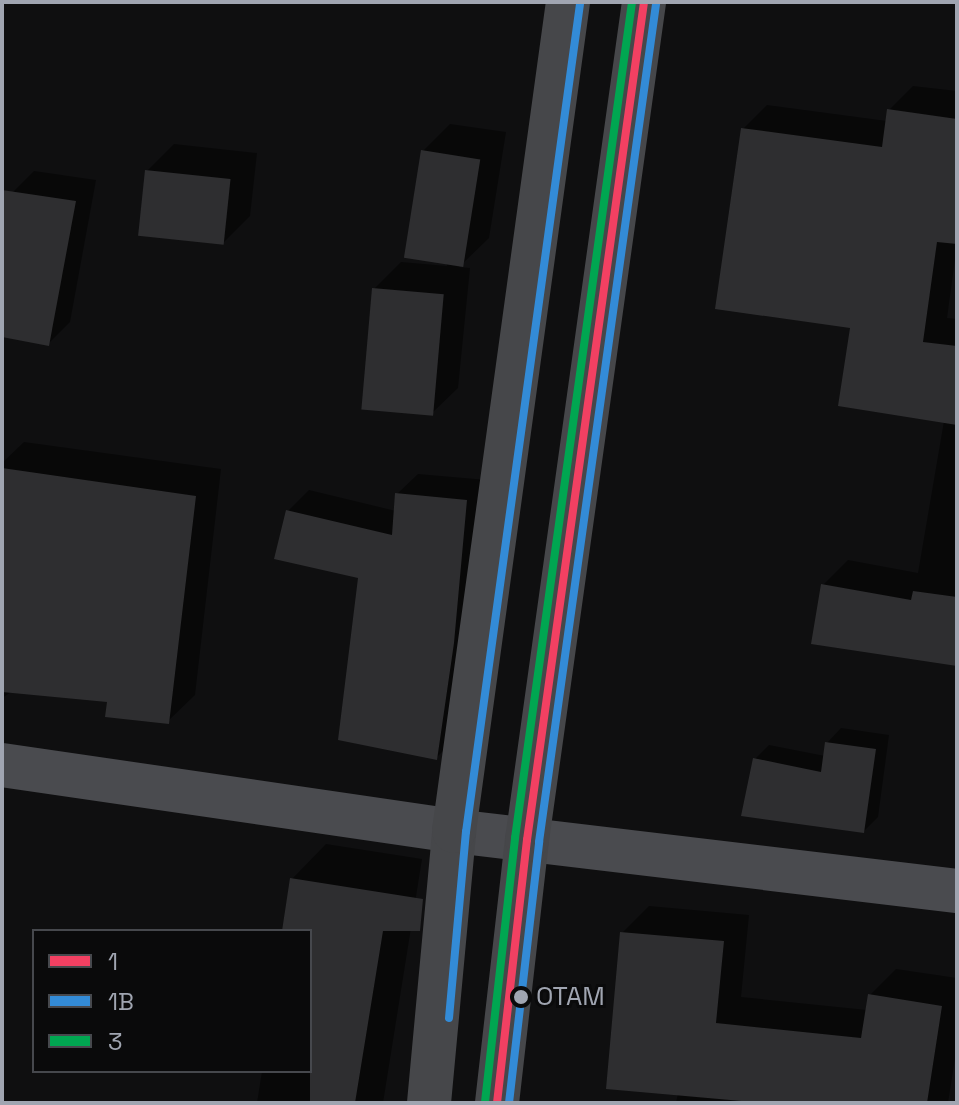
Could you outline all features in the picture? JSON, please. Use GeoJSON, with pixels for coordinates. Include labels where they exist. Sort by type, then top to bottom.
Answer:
{"type":"FeatureCollection","features":[{"type":"Feature","properties":{"kind":"main road"},"geometry":{"type":"LineString","coordinates":[[429,1103],[454,831],[568,2]]}},
{"type":"Feature","properties":{"kind":"main road"},"geometry":{"type":"LineString","coordinates":[[497,1103],[527,840],[644,2]]}},
{"type":"Feature","properties":{"kind":"street"},"geometry":{"type":"LineString","coordinates":[[2,765],[454,831],[957,891]]}},
{"type":"Feature","properties":{"kind":"building"},"geometry":{"type":"Polygon","coordinates":[[[887,109],[957,119],[957,244],[937,242],[923,342],[957,346],[957,425],[838,406],[850,328],[715,309],[741,128],[882,147],[887,109]]]}},
{"type":"Feature","properties":{"kind":"building"},"geometry":{"type":"Polygon","coordinates":[[[421,150],[480,159],[463,267],[404,258],[421,150]]]}},
{"type":"Feature","properties":{"kind":"building"},"geometry":{"type":"Polygon","coordinates":[[[145,170],[231,179],[224,245],[138,236],[145,170]]]}},
{"type":"Feature","properties":{"kind":"building"},"geometry":{"type":"Polygon","coordinates":[[[2,190],[76,201],[49,346],[2,337],[2,190]]]}},
{"type":"Feature","properties":{"kind":"building"},"geometry":{"type":"Polygon","coordinates":[[[372,288],[444,294],[433,416],[361,410],[372,288]]]}},
{"type":"Feature","properties":{"kind":"building"},"geometry":{"type":"Polygon","coordinates":[[[2,468],[196,496],[169,724],[105,717],[107,702],[2,692],[2,468]]]}},
{"type":"Feature","properties":{"kind":"building"},"geometry":{"type":"Polygon","coordinates":[[[395,493],[467,500],[454,643],[437,760],[338,740],[358,578],[274,559],[286,510],[392,535],[395,493]]]}},
{"type":"Feature","properties":{"kind":"building"},"geometry":{"type":"Polygon","coordinates":[[[821,584],[911,600],[913,591],[957,597],[957,666],[811,644],[821,584]]]}},
{"type":"Feature","properties":{"kind":"building"},"geometry":{"type":"Polygon","coordinates":[[[825,742],[876,749],[864,833],[741,816],[753,758],[821,772],[825,742]]]}},
{"type":"Feature","properties":{"kind":"building"},"geometry":{"type":"Polygon","coordinates":[[[290,878],[423,899],[420,931],[383,931],[355,1103],[310,1103],[312,929],[282,929],[290,878]]]}},
{"type":"Feature","properties":{"kind":"building"},"geometry":{"type":"Polygon","coordinates":[[[620,932],[724,941],[716,1023],[861,1038],[868,994],[942,1006],[927,1103],[765,1103],[606,1089],[620,932]]]}},
{"type":"Feature","properties":{"kind":"transit line","name":"3"},"geometry":{"type":"LineString","coordinates":[[485,1102],[515,838],[632,2]]}},
{"type":"Feature","properties":{"kind":"transit line","name":"1"},"geometry":{"type":"LineString","coordinates":[[497,1103],[527,840],[644,2]]}},
{"type":"Feature","properties":{"kind":"transit line","name":"1B"},"geometry":{"type":"LineString","coordinates":[[449,1018],[466,832],[580,4]]}},
{"type":"Feature","properties":{"kind":"transit line","name":"1B"},"geometry":{"type":"LineString","coordinates":[[509,1103],[539,842],[656,4]]}},
{"type":"Feature","properties":{"kind":"place","name":"OTAM"},"geometry":{"type":"Point","coordinates":[521,997]}}]}
